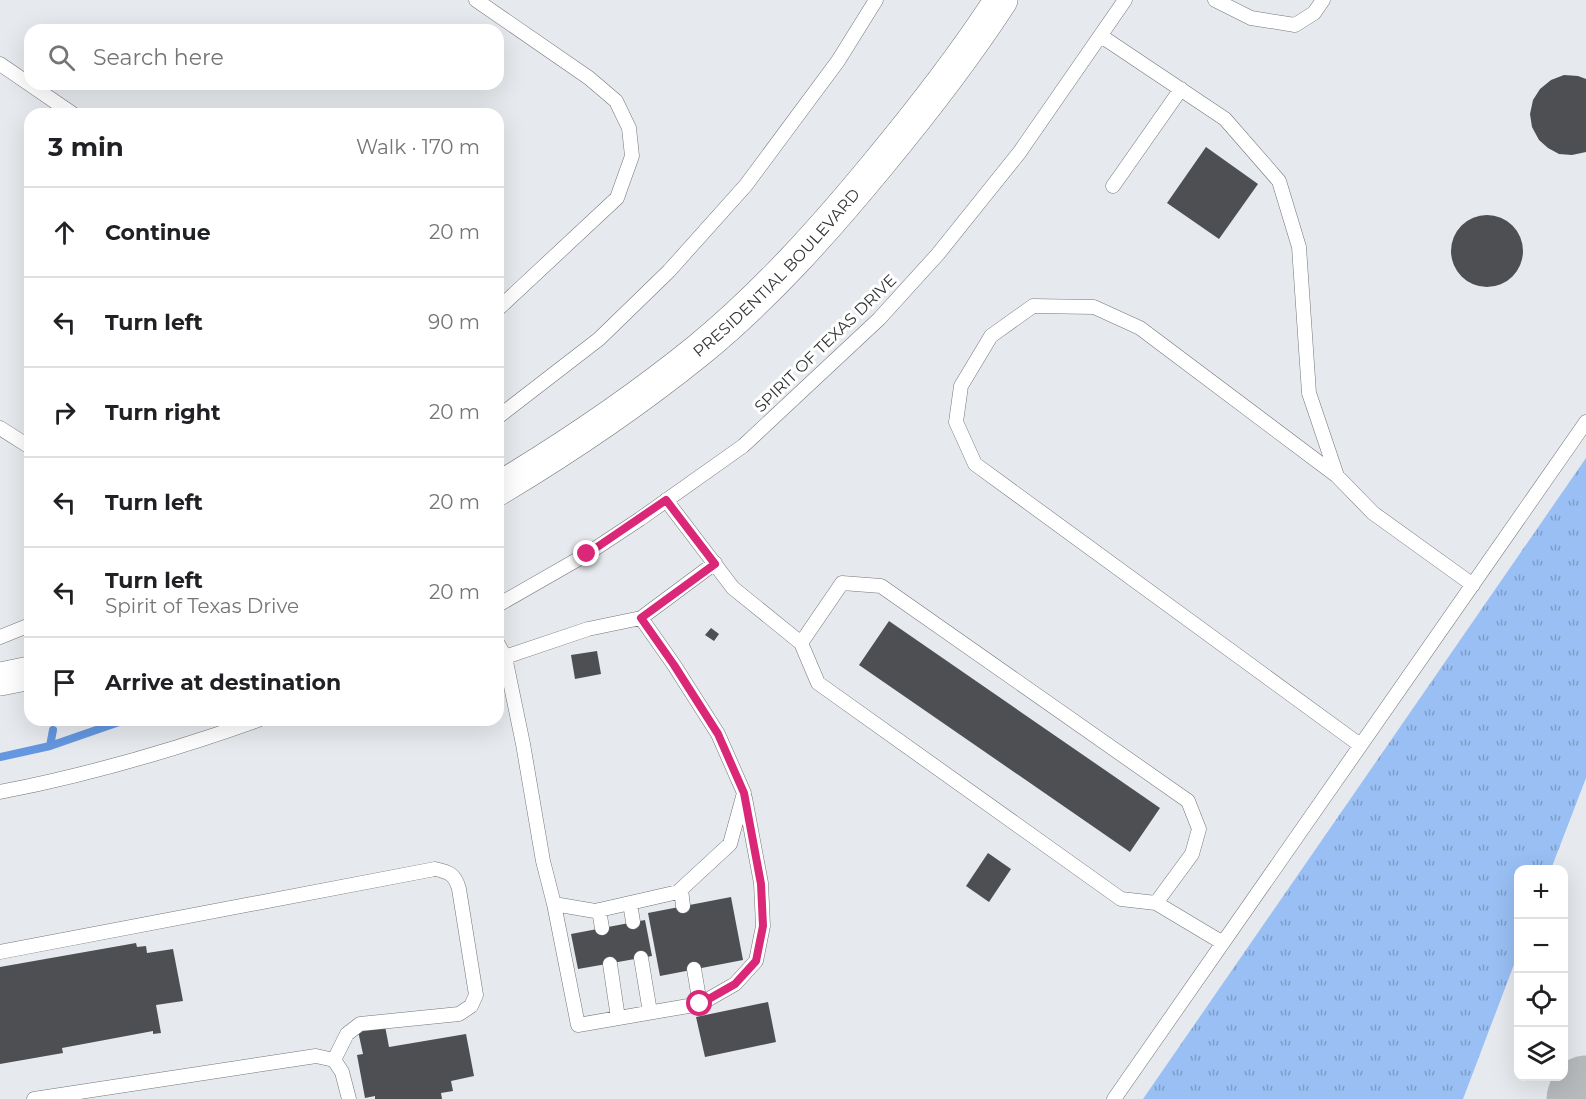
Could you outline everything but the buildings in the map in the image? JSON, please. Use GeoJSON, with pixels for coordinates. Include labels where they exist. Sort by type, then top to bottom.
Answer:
{"type":"FeatureCollection","features":[{"type":"Feature","properties":{"kind":"main road","name":"PRESIDENTIAL BOULEVARD"},"geometry":{"type":"LineString","coordinates":[[504,485],[571,443],[650,388],[748,307],[794,261],[843,206],[918,116],[1002,0]]}},
{"type":"Feature","properties":{"kind":"main road"},"geometry":{"type":"LineString","coordinates":[[0,679],[24,674]]}},
{"type":"Feature","properties":{"kind":"lane"},"geometry":{"type":"LineString","coordinates":[[476,0],[589,78],[616,101],[628,129],[633,156],[617,198],[504,303]]}},
{"type":"Feature","properties":{"kind":"lane"},"geometry":{"type":"LineString","coordinates":[[504,412],[599,339],[669,271],[746,185],[838,61],[876,0]]}},
{"type":"Feature","properties":{"kind":"lane"},"geometry":{"type":"LineString","coordinates":[[974,40],[985,0]]}},
{"type":"Feature","properties":{"kind":"lane","name":"SPIRIT OF TEXAS DRIVE"},"geometry":{"type":"LineString","coordinates":[[504,602],[587,554],[742,446],[879,320],[938,254],[1019,153],[1125,0]]}},
{"type":"Feature","properties":{"kind":"lane"},"geometry":{"type":"LineString","coordinates":[[1215,0],[1251,18],[1295,25],[1314,13],[1323,0]]}},
{"type":"Feature","properties":{"kind":"lane"},"geometry":{"type":"LineString","coordinates":[[1101,36],[1225,119],[1279,181],[1299,247],[1309,393],[1337,476]]}},
{"type":"Feature","properties":{"kind":"lane"},"geometry":{"type":"LineString","coordinates":[[0,64],[24,80]]}},
{"type":"Feature","properties":{"kind":"lane"},"geometry":{"type":"LineString","coordinates":[[1113,186],[1181,89]]}},
{"type":"Feature","properties":{"kind":"lane"},"geometry":{"type":"LineString","coordinates":[[38,90],[64,108]]}},
{"type":"Feature","properties":{"kind":"lane"},"geometry":{"type":"LineString","coordinates":[[1360,745],[975,464],[956,422],[961,386],[991,336],[1033,306],[1094,307],[1140,328],[1337,476],[1373,513],[1473,585]]}},
{"type":"Feature","properties":{"kind":"lane"},"geometry":{"type":"LineString","coordinates":[[1114,1099],[1586,422]]}},
{"type":"Feature","properties":{"kind":"lane"},"geometry":{"type":"LineString","coordinates":[[0,428],[24,443]]}},
{"type":"Feature","properties":{"kind":"lane"},"geometry":{"type":"LineString","coordinates":[[666,500],[733,588],[801,643],[818,683],[1121,899],[1156,903],[1222,943]]}},
{"type":"Feature","properties":{"kind":"lane"},"geometry":{"type":"LineString","coordinates":[[504,650],[641,618],[715,564]]}},
{"type":"Feature","properties":{"kind":"lane"},"geometry":{"type":"LineString","coordinates":[[801,643],[842,583],[881,586],[1188,801],[1199,829],[1197,837],[1191,854],[1156,903]]}},
{"type":"Feature","properties":{"kind":"lane"},"geometry":{"type":"LineString","coordinates":[[504,664],[523,744],[543,861],[555,904],[578,1025],[700,1004],[735,984],[756,961],[763,926],[761,884],[744,793],[718,734],[641,618]]}},
{"type":"Feature","properties":{"kind":"lane"},"geometry":{"type":"LineString","coordinates":[[0,637],[24,627]]}},
{"type":"Feature","properties":{"kind":"lane"},"geometry":{"type":"LineString","coordinates":[[0,792],[154,755],[240,726]]}},
{"type":"Feature","properties":{"kind":"lane"},"geometry":{"type":"LineString","coordinates":[[555,904],[595,911],[678,892],[730,844],[744,793]]}},
{"type":"Feature","properties":{"kind":"lane"},"geometry":{"type":"LineString","coordinates":[[0,952],[435,869],[450,873],[456,879],[459,890],[476,995],[471,1006],[459,1014],[360,1024],[347,1034],[334,1060]]}},
{"type":"Feature","properties":{"kind":"lane"},"geometry":{"type":"LineString","coordinates":[[681,889],[683,906]]}},
{"type":"Feature","properties":{"kind":"lane"},"geometry":{"type":"LineString","coordinates":[[630,903],[633,922]]}},
{"type":"Feature","properties":{"kind":"lane"},"geometry":{"type":"LineString","coordinates":[[599,910],[602,928]]}},
{"type":"Feature","properties":{"kind":"lane"},"geometry":{"type":"LineString","coordinates":[[641,958],[650,1012]]}},
{"type":"Feature","properties":{"kind":"lane"},"geometry":{"type":"LineString","coordinates":[[610,963],[618,1018]]}},
{"type":"Feature","properties":{"kind":"lane"},"geometry":{"type":"LineString","coordinates":[[694,969],[700,1004]]}},
{"type":"Feature","properties":{"kind":"lane"},"geometry":{"type":"LineString","coordinates":[[34,1099],[316,1056],[334,1060],[342,1072],[349,1099]]}},
{"type":"Feature","properties":{"kind":"green space"},"geometry":{"type":"Polygon","coordinates":[[[1586,458],[1586,778],[1553,865],[1514,865],[1514,965],[1463,1099],[1143,1099],[1586,458]]]}},
{"type":"Feature","properties":{"kind":"waterway"},"geometry":{"type":"LineString","coordinates":[[50,746],[108,726]]}},
{"type":"Feature","properties":{"kind":"waterway"},"geometry":{"type":"LineString","coordinates":[[0,757],[50,746],[53,730]]}},
{"type":"Feature","properties":{"kind":"taxiway"},"geometry":{"type":"LineString","coordinates":[[1584,1099],[1586,1093]]}},
{"type":"Feature","properties":{"kind":"route"},"geometry":{"type":"LineString","coordinates":[[587,554],[666,500],[715,564],[641,618],[718,734],[744,793],[761,884],[763,926],[756,961],[735,984],[700,1004]]}}]}
